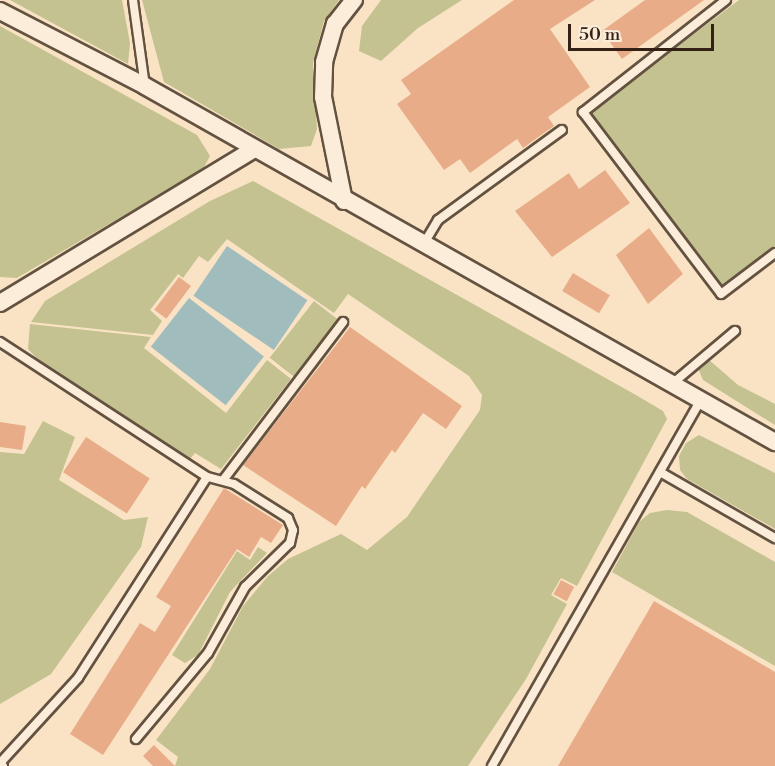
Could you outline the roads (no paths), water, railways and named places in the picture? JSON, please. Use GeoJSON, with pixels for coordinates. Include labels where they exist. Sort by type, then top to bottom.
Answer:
{"type":"FeatureCollection","features":[{"type":"Feature","properties":{"kind":"street"},"geometry":{"type":"LineString","coordinates":[[344,201],[323,97],[324,62],[335,24],[354,0]]}},
{"type":"Feature","properties":{"kind":"street"},"geometry":{"type":"LineString","coordinates":[[0,11],[145,86],[422,246],[702,399],[775,442]]}},
{"type":"Feature","properties":{"kind":"street"},"geometry":{"type":"LineString","coordinates":[[0,303],[253,150]]}},
{"type":"Feature","properties":{"kind":"lane"},"geometry":{"type":"LineString","coordinates":[[133,0],[145,86]]}},
{"type":"Feature","properties":{"kind":"lane"},"geometry":{"type":"LineString","coordinates":[[726,0],[583,112],[721,294],[775,253]]}},
{"type":"Feature","properties":{"kind":"lane"},"geometry":{"type":"LineString","coordinates":[[422,246],[438,220],[562,130]]}},
{"type":"Feature","properties":{"kind":"lane"},"geometry":{"type":"LineString","coordinates":[[224,479],[343,322]]}},
{"type":"Feature","properties":{"kind":"lane"},"geometry":{"type":"LineString","coordinates":[[673,383],[735,331]]}},
{"type":"Feature","properties":{"kind":"lane"},"geometry":{"type":"LineString","coordinates":[[0,342],[207,477],[224,479],[288,518],[293,530],[290,543],[245,587],[208,653],[136,739]]}},
{"type":"Feature","properties":{"kind":"lane"},"geometry":{"type":"LineString","coordinates":[[492,766],[702,399]]}},
{"type":"Feature","properties":{"kind":"lane"},"geometry":{"type":"LineString","coordinates":[[660,472],[775,538]]}},
{"type":"Feature","properties":{"kind":"lane"},"geometry":{"type":"LineString","coordinates":[[3,766],[0,763],[78,678],[207,477]]}},
{"type":"Feature","properties":{"kind":"water"},"geometry":{"type":"Polygon","coordinates":[[[227,246],[307,300],[274,350],[193,296],[227,246]]]}},
{"type":"Feature","properties":{"kind":"water"},"geometry":{"type":"Polygon","coordinates":[[[189,298],[264,356],[226,405],[151,347],[189,298]]]}}]}
